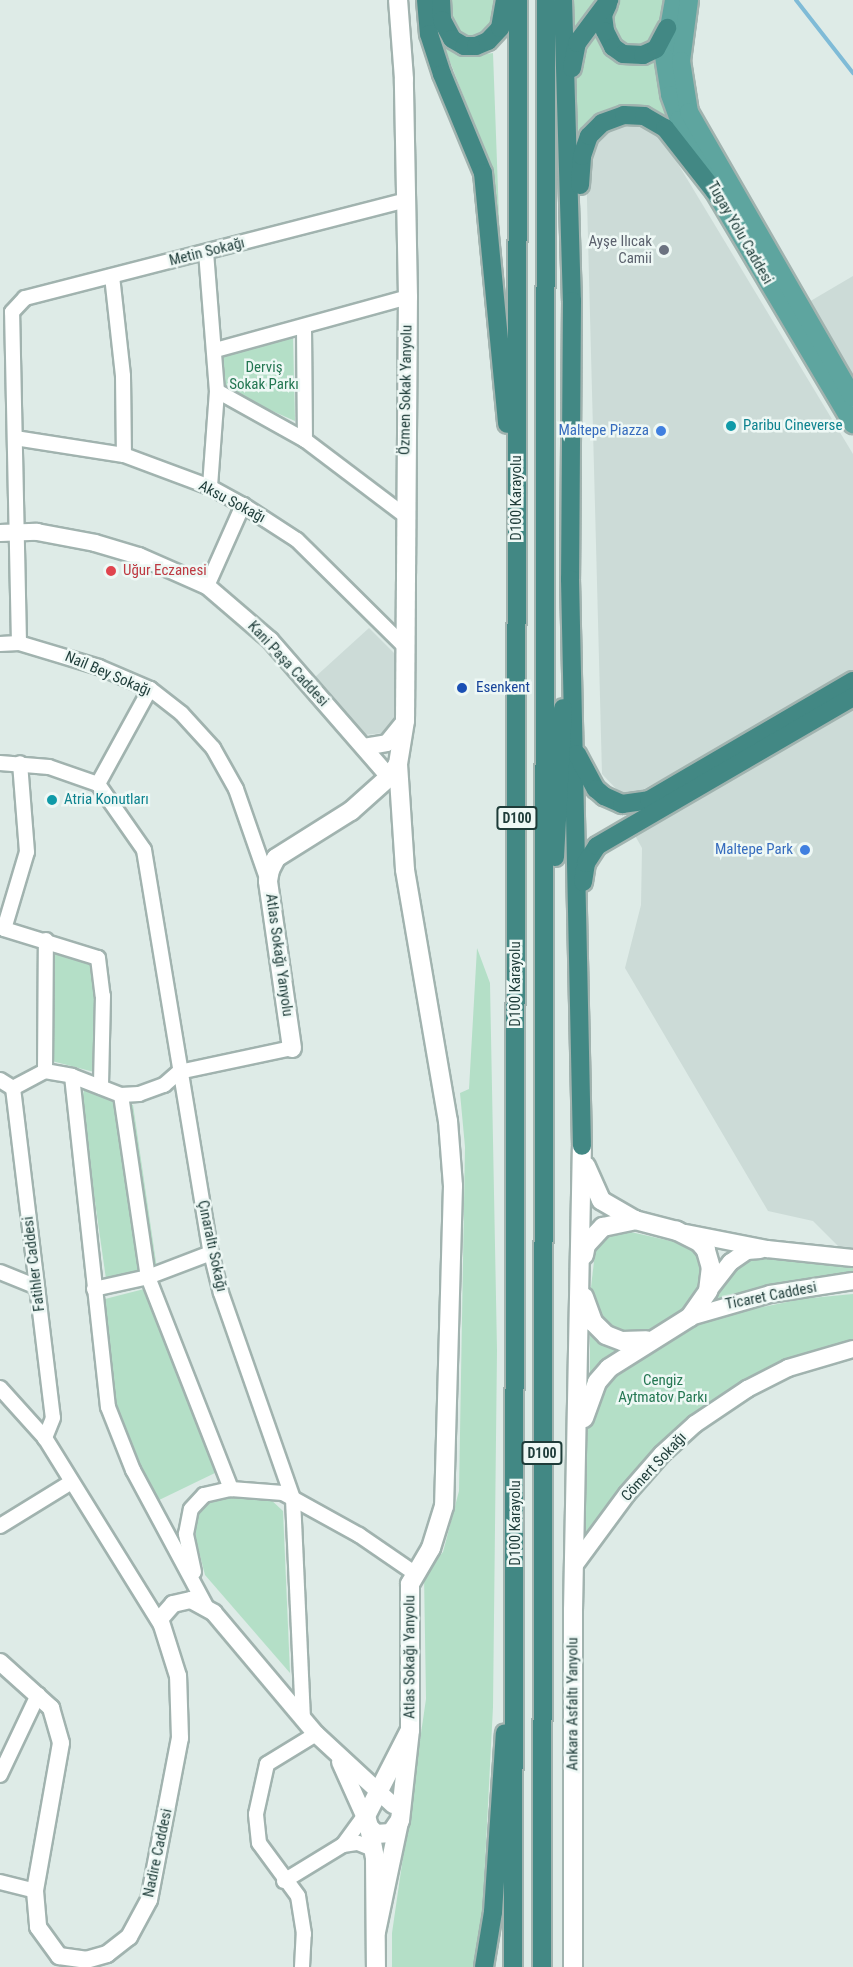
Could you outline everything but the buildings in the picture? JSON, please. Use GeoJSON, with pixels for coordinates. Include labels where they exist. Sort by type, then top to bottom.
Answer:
{"type":"FeatureCollection","features":[{"type":"Feature","properties":{"kind":"highway"},"geometry":{"type":"LineString","coordinates":[[426,0],[429,34],[442,74],[483,173],[517,499]]}},
{"type":"Feature","properties":{"kind":"highway"},"geometry":{"type":"LineString","coordinates":[[441,0],[442,20],[452,39],[464,46],[476,46],[488,41],[500,28],[505,0]]}},
{"type":"Feature","properties":{"kind":"highway","name":"D100 Karayolu"},"geometry":{"type":"LineString","coordinates":[[513,1967],[516,1636],[518,0]]}},
{"type":"Feature","properties":{"kind":"highway","name":"D100 Karayolu"},"geometry":{"type":"LineString","coordinates":[[542,1967],[546,0]]}},
{"type":"Feature","properties":{"kind":"highway"},"geometry":{"type":"LineString","coordinates":[[563,0],[572,301],[570,579],[582,1146]]}},
{"type":"Feature","properties":{"kind":"highway"},"geometry":{"type":"LineString","coordinates":[[569,157],[571,75],[577,43],[609,0]]}},
{"type":"Feature","properties":{"kind":"highway"},"geometry":{"type":"LineString","coordinates":[[609,0],[603,15],[605,31],[614,47],[623,54],[643,55],[656,48],[667,28]]}},
{"type":"Feature","properties":{"kind":"highway"},"geometry":{"type":"LineString","coordinates":[[572,301],[582,156],[589,136],[602,123],[624,115],[644,116],[665,128],[715,192]]}},
{"type":"Feature","properties":{"kind":"highway"},"geometry":{"type":"LineString","coordinates":[[544,939],[559,820],[570,579]]}},
{"type":"Feature","properties":{"kind":"highway"},"geometry":{"type":"LineString","coordinates":[[575,751],[596,789],[604,796],[622,804],[649,800],[853,681]]}},
{"type":"Feature","properties":{"kind":"highway"},"geometry":{"type":"LineString","coordinates":[[578,919],[586,863],[597,846],[853,697]]}},
{"type":"Feature","properties":{"kind":"highway"},"geometry":{"type":"LineString","coordinates":[[484,1967],[493,1912],[501,1773],[516,1636]]}},
{"type":"Feature","properties":{"kind":"main road","name":"Özmen Sokak Yanyolu"},"geometry":{"type":"LineString","coordinates":[[398,0],[408,297],[406,648],[405,721],[393,770],[405,870],[448,1121],[453,1186],[444,1506],[431,1548],[410,1577]]}},
{"type":"Feature","properties":{"kind":"main road","name":"Tugay Yolu Caddesi"},"geometry":{"type":"LineString","coordinates":[[674,0],[667,28],[664,56],[670,95],[715,192],[853,424]]}},
{"type":"Feature","properties":{"kind":"main road"},"geometry":{"type":"LineString","coordinates":[[686,25],[689,0]]}},
{"type":"Feature","properties":{"kind":"main road"},"geometry":{"type":"LineString","coordinates":[[686,25],[694,0]]}},
{"type":"Feature","properties":{"kind":"main road","name":"Tugay Yolu Caddesi"},"geometry":{"type":"LineString","coordinates":[[686,25],[681,61],[689,112],[853,397]]}},
{"type":"Feature","properties":{"kind":"main road","name":"Atlas Sokağı Yanyolu"},"geometry":{"type":"LineString","coordinates":[[292,1048],[268,881],[276,858],[351,811],[393,770]]}},
{"type":"Feature","properties":{"kind":"main road"},"geometry":{"type":"LineString","coordinates":[[582,1146],[580,1277],[589,1316],[599,1330],[616,1340],[651,1340]]}},
{"type":"Feature","properties":{"kind":"main road","name":"Ticaret Caddesi"},"geometry":{"type":"LineString","coordinates":[[577,1440],[603,1374],[625,1354],[690,1317],[708,1291],[711,1268],[706,1250],[677,1231],[635,1220],[601,1200],[588,1177],[582,1146]]}},
{"type":"Feature","properties":{"kind":"main road"},"geometry":{"type":"LineString","coordinates":[[580,1277],[586,1245],[593,1234],[616,1222],[635,1220]]}},
{"type":"Feature","properties":{"kind":"main road","name":"Ankara Asfaltı Yanyolu"},"geometry":{"type":"LineString","coordinates":[[573,1967],[574,1566],[580,1277]]}},
{"type":"Feature","properties":{"kind":"main road","name":"Atlas Sokağı Yanyolu"},"geometry":{"type":"LineString","coordinates":[[376,1932],[410,1730],[410,1577]]}},
{"type":"Feature","properties":{"kind":"main road","name":"Atlas Sokağı Yanyolu"},"geometry":{"type":"LineString","coordinates":[[370,1813],[410,1730]]}},
{"type":"Feature","properties":{"kind":"main road"},"geometry":{"type":"LineString","coordinates":[[382,1802],[396,1813],[396,1830],[387,1835],[376,1834],[370,1813],[382,1802]]}},
{"type":"Feature","properties":{"kind":"main road"},"geometry":{"type":"LineString","coordinates":[[370,1813],[376,1967]]}},
{"type":"Feature","properties":{"kind":"street","name":"Metin Sokağı"},"geometry":{"type":"LineString","coordinates":[[6,336],[12,312],[25,298],[406,200]]}},
{"type":"Feature","properties":{"kind":"street"},"geometry":{"type":"LineString","coordinates":[[206,252],[216,350],[217,392],[210,488]]}},
{"type":"Feature","properties":{"kind":"street"},"geometry":{"type":"LineString","coordinates":[[112,276],[123,376],[124,455]]}},
{"type":"Feature","properties":{"kind":"street"},"geometry":{"type":"LineString","coordinates":[[216,350],[304,328],[408,297]]}},
{"type":"Feature","properties":{"kind":"street"},"geometry":{"type":"LineString","coordinates":[[304,328],[305,440]]}},
{"type":"Feature","properties":{"kind":"street"},"geometry":{"type":"LineString","coordinates":[[6,336],[15,438],[19,642]]}},
{"type":"Feature","properties":{"kind":"street"},"geometry":{"type":"LineString","coordinates":[[217,392],[305,440],[405,514]]}},
{"type":"Feature","properties":{"kind":"street","name":"Aksu Sokağı"},"geometry":{"type":"LineString","coordinates":[[15,438],[124,455],[210,488],[243,505],[297,540],[406,648]]}},
{"type":"Feature","properties":{"kind":"street"},"geometry":{"type":"LineString","coordinates":[[207,586],[243,505]]}},
{"type":"Feature","properties":{"kind":"street","name":"Kani Paşa Caddesi"},"geometry":{"type":"LineString","coordinates":[[0,533],[18,531],[95,543],[139,556],[207,586],[270,640],[364,747],[393,770]]}},
{"type":"Feature","properties":{"kind":"street","name":"Nail Bey Sokağı"},"geometry":{"type":"LineString","coordinates":[[0,644],[19,642],[99,667],[150,689],[181,713],[213,748],[236,789],[268,881]]}},
{"type":"Feature","properties":{"kind":"street"},"geometry":{"type":"LineString","coordinates":[[0,764],[20,763],[49,767],[98,784],[150,689]]}},
{"type":"Feature","properties":{"kind":"street"},"geometry":{"type":"LineString","coordinates":[[364,747],[387,743],[405,721]]}},
{"type":"Feature","properties":{"kind":"street"},"geometry":{"type":"LineString","coordinates":[[20,763],[27,852],[2,930],[46,939],[91,953],[102,968],[101,1087]]}},
{"type":"Feature","properties":{"kind":"street","name":"Çınaraltı Sokağı"},"geometry":{"type":"LineString","coordinates":[[98,784],[144,850],[179,1072],[211,1253],[221,1293],[293,1499],[303,1716]]}},
{"type":"Feature","properties":{"kind":"street"},"geometry":{"type":"LineString","coordinates":[[45,1071],[46,939]]}},
{"type":"Feature","properties":{"kind":"street"},"geometry":{"type":"LineString","coordinates":[[0,1080],[13,1088],[45,1071],[72,1076],[121,1095],[164,1085],[179,1072],[292,1048]]}},
{"type":"Feature","properties":{"kind":"street"},"geometry":{"type":"LineString","coordinates":[[72,1076],[108,1407],[138,1480],[206,1606],[338,1758],[370,1813]]}},
{"type":"Feature","properties":{"kind":"street","name":"Fatihler Caddesi"},"geometry":{"type":"LineString","coordinates":[[13,1088],[53,1418],[45,1438]]}},
{"type":"Feature","properties":{"kind":"street"},"geometry":{"type":"LineString","coordinates":[[121,1095],[148,1277],[231,1489]]}},
{"type":"Feature","properties":{"kind":"street","name":"Ticaret Caddesi"},"geometry":{"type":"LineString","coordinates":[[677,1231],[767,1249],[852,1256]]}},
{"type":"Feature","properties":{"kind":"street","name":"Ticaret Caddesi"},"geometry":{"type":"LineString","coordinates":[[708,1291],[731,1262],[747,1251],[767,1249]]}},
{"type":"Feature","properties":{"kind":"street"},"geometry":{"type":"LineString","coordinates":[[94,1289],[148,1277],[211,1253]]}},
{"type":"Feature","properties":{"kind":"street"},"geometry":{"type":"LineString","coordinates":[[0,1272],[38,1287]]}},
{"type":"Feature","properties":{"kind":"street","name":"Ticaret Caddesi"},"geometry":{"type":"LineString","coordinates":[[690,1317],[770,1294],[853,1281]]}},
{"type":"Feature","properties":{"kind":"street","name":"Cömert Sokağı"},"geometry":{"type":"LineString","coordinates":[[574,1566],[627,1494],[662,1454],[695,1424],[747,1389],[788,1368],[853,1349]]}},
{"type":"Feature","properties":{"kind":"street"},"geometry":{"type":"LineString","coordinates":[[0,1388],[45,1438],[70,1483],[163,1628]]}},
{"type":"Feature","properties":{"kind":"street"},"geometry":{"type":"LineString","coordinates":[[0,1526],[70,1483]]}},
{"type":"Feature","properties":{"kind":"street"},"geometry":{"type":"LineString","coordinates":[[197,1586],[186,1534],[191,1509],[204,1495],[231,1489],[274,1491],[293,1499],[359,1535],[410,1577]]}},
{"type":"Feature","properties":{"kind":"street"},"geometry":{"type":"LineString","coordinates":[[163,1628],[160,1619],[173,1604],[191,1600],[206,1606]]}},
{"type":"Feature","properties":{"kind":"street","name":"Nadire Caddesi"},"geometry":{"type":"LineString","coordinates":[[0,1662],[51,1708],[61,1743],[35,1891],[35,1914],[42,1937],[59,1956],[75,1960],[96,1958],[119,1947],[144,1912],[153,1885],[180,1738],[178,1676],[163,1628]]}},
{"type":"Feature","properties":{"kind":"street"},"geometry":{"type":"LineString","coordinates":[[0,1775],[38,1695]]}},
{"type":"Feature","properties":{"kind":"street"},"geometry":{"type":"LineString","coordinates":[[302,1967],[304,1934],[298,1896],[284,1881],[259,1843],[256,1814],[267,1764],[316,1734]]}},
{"type":"Feature","properties":{"kind":"street"},"geometry":{"type":"LineString","coordinates":[[338,1758],[370,1813]]}},
{"type":"Feature","properties":{"kind":"street"},"geometry":{"type":"LineString","coordinates":[[284,1881],[343,1845],[370,1813]]}},
{"type":"Feature","properties":{"kind":"street"},"geometry":{"type":"LineString","coordinates":[[343,1845],[358,1843],[373,1849]]}},
{"type":"Feature","properties":{"kind":"street"},"geometry":{"type":"LineString","coordinates":[[0,1882],[35,1891]]}},
{"type":"Feature","properties":{"kind":"shaded area"},"geometry":{"type":"Polygon","coordinates":[[[621,121],[638,121],[663,139],[853,454],[853,676],[642,790],[620,793],[602,774],[586,162],[594,142],[621,121]]]}},
{"type":"Feature","properties":{"kind":"shaded area"},"geometry":{"type":"Polygon","coordinates":[[[853,276],[853,389],[802,306],[853,276]]]}},
{"type":"Feature","properties":{"kind":"shaded area"},"geometry":{"type":"Polygon","coordinates":[[[369,628],[398,657],[399,717],[385,733],[362,735],[314,678],[369,628]]]}},
{"type":"Feature","properties":{"kind":"shaded area"},"geometry":{"type":"Polygon","coordinates":[[[853,708],[853,1261],[813,1221],[768,1211],[625,968],[641,905],[642,848],[633,832],[853,708]]]}},
{"type":"Feature","properties":{"kind":"green space"},"geometry":{"type":"Polygon","coordinates":[[[451,0],[495,0],[493,25],[485,34],[463,37],[452,23],[451,0]]]}},
{"type":"Feature","properties":{"kind":"green space"},"geometry":{"type":"Polygon","coordinates":[[[572,0],[596,0],[572,46],[572,0]]]}},
{"type":"Feature","properties":{"kind":"green space"},"geometry":{"type":"Polygon","coordinates":[[[617,0],[665,0],[658,36],[647,46],[627,48],[612,33],[611,14],[617,0]]]}},
{"type":"Feature","properties":{"kind":"green space"},"geometry":{"type":"Polygon","coordinates":[[[598,20],[599,35],[658,57],[673,124],[645,109],[584,132],[574,131],[576,73],[584,44],[598,20]]]}},
{"type":"Feature","properties":{"kind":"green space"},"geometry":{"type":"Polygon","coordinates":[[[442,41],[455,52],[470,56],[493,53],[500,245],[482,144],[442,41]]]}},
{"type":"Feature","properties":{"kind":"green space","name":"Derviş Sokak Parkı"},"geometry":{"type":"Polygon","coordinates":[[[293,337],[295,421],[224,390],[220,357],[293,337]]]}},
{"type":"Feature","properties":{"kind":"green space"},"geometry":{"type":"Polygon","coordinates":[[[477,948],[490,983],[497,1350],[493,1707],[481,1941],[477,1967],[392,1967],[392,1933],[426,1699],[424,1574],[443,1552],[459,1491],[465,1147],[460,1093],[469,1089],[477,948]]]}},
{"type":"Feature","properties":{"kind":"green space"},"geometry":{"type":"Polygon","coordinates":[[[50,949],[95,962],[94,1072],[48,1060],[50,949]]]}},
{"type":"Feature","properties":{"kind":"green space"},"geometry":{"type":"Polygon","coordinates":[[[84,1090],[133,1105],[157,1269],[106,1279],[81,1103],[84,1090]]]}},
{"type":"Feature","properties":{"kind":"green space"},"geometry":{"type":"Polygon","coordinates":[[[622,1230],[684,1244],[694,1250],[704,1267],[703,1282],[688,1306],[649,1333],[627,1336],[602,1327],[590,1296],[596,1244],[622,1230]]]}},
{"type":"Feature","properties":{"kind":"green space"},"geometry":{"type":"Polygon","coordinates":[[[761,1256],[853,1263],[853,1275],[711,1303],[722,1281],[749,1258],[761,1256]]]}},
{"type":"Feature","properties":{"kind":"green space"},"geometry":{"type":"Polygon","coordinates":[[[148,1288],[217,1472],[155,1502],[116,1408],[105,1299],[148,1288]]]}},
{"type":"Feature","properties":{"kind":"green space","name":"Cengiz Aytmatov Parkı"},"geometry":{"type":"Polygon","coordinates":[[[853,1294],[853,1348],[822,1354],[704,1418],[574,1566],[577,1440],[605,1375],[651,1340],[729,1314],[801,1299],[853,1294]]]}},
{"type":"Feature","properties":{"kind":"green space"},"geometry":{"type":"Polygon","coordinates":[[[590,1331],[604,1344],[619,1350],[590,1379],[590,1331]]]}},
{"type":"Feature","properties":{"kind":"green space"},"geometry":{"type":"Polygon","coordinates":[[[232,1496],[269,1498],[283,1511],[290,1673],[205,1575],[196,1540],[196,1516],[207,1504],[232,1496]]]}},
{"type":"Feature","properties":{"kind":"waterway"},"geometry":{"type":"LineString","coordinates":[[796,0],[853,73]]}},
{"type":"Feature","properties":{"kind":"place","name":"Ayşe Ilıcak Camii"},"geometry":{"type":"Point","coordinates":[664,250]}},
{"type":"Feature","properties":{"kind":"place","name":"Paribu Cineverse"},"geometry":{"type":"Point","coordinates":[731,426]}},
{"type":"Feature","properties":{"kind":"place","name":"Maltepe Piazza"},"geometry":{"type":"Point","coordinates":[661,431]}},
{"type":"Feature","properties":{"kind":"place","name":"Uğur Eczanesi"},"geometry":{"type":"Point","coordinates":[111,571]}},
{"type":"Feature","properties":{"kind":"place","name":"Esenkent"},"geometry":{"type":"Point","coordinates":[462,688]}},
{"type":"Feature","properties":{"kind":"place","name":"Atria Konutları"},"geometry":{"type":"Point","coordinates":[52,800]}},
{"type":"Feature","properties":{"kind":"place","name":"Maltepe Park"},"geometry":{"type":"Point","coordinates":[805,850]}}]}
